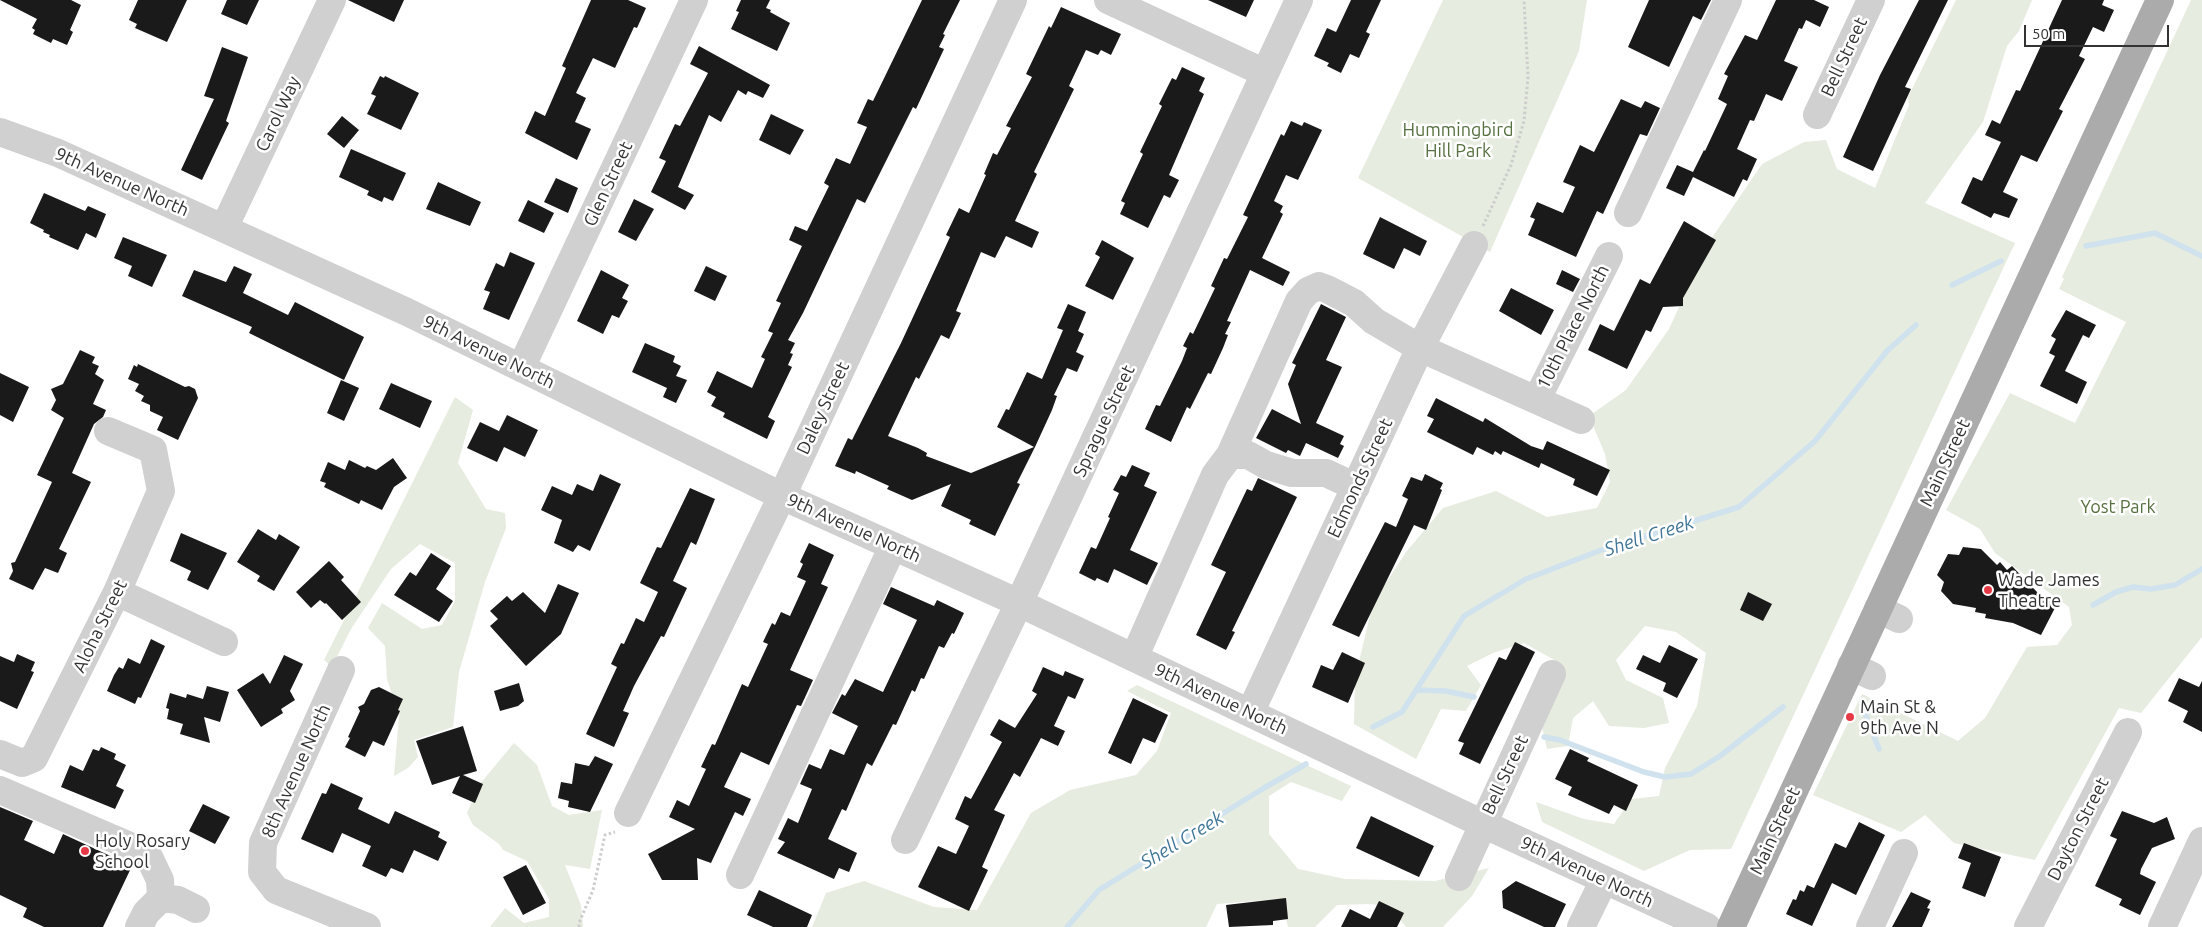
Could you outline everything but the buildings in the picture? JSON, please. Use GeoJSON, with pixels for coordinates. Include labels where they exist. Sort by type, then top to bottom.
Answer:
{"type":"FeatureCollection","features":[{"type":"Feature","properties":{"kind":"main road","name":"Main Street"},"geometry":{"type":"LineString","coordinates":[[1730,927],[1862,671],[2160,0]]}},
{"type":"Feature","properties":{"kind":"street","name":"Carol Way"},"geometry":{"type":"LineString","coordinates":[[224,228],[332,0]]}},
{"type":"Feature","properties":{"kind":"street","name":"Glen Street"},"geometry":{"type":"LineString","coordinates":[[522,368],[694,0]]}},
{"type":"Feature","properties":{"kind":"street","name":"Daley Street"},"geometry":{"type":"LineString","coordinates":[[628,813],[782,496],[1012,0]]}},
{"type":"Feature","properties":{"kind":"street"},"geometry":{"type":"LineString","coordinates":[[1108,0],[1265,73]]}},
{"type":"Feature","properties":{"kind":"street","name":"Sprague Street"},"geometry":{"type":"LineString","coordinates":[[905,840],[1019,603],[1299,0]]}},
{"type":"Feature","properties":{"kind":"street"},"geometry":{"type":"LineString","coordinates":[[1628,213],[1728,0]]}},
{"type":"Feature","properties":{"kind":"street","name":"Bell Street"},"geometry":{"type":"LineString","coordinates":[[1817,115],[1871,0]]}},
{"type":"Feature","properties":{"kind":"street","name":"9th Avenue North"},"geometry":{"type":"LineString","coordinates":[[0,132],[58,153],[224,228],[522,368],[782,496],[1019,603],[1483,824],[1707,927]]}},
{"type":"Feature","properties":{"kind":"street","name":"Edmonds Street"},"geometry":{"type":"LineString","coordinates":[[1250,713],[1420,348],[1474,245]]}},
{"type":"Feature","properties":{"kind":"street","name":"10th Place North"},"geometry":{"type":"LineString","coordinates":[[1537,399],[1609,256]]}},
{"type":"Feature","properties":{"kind":"street","name":"10th Place North"},"geometry":{"type":"LineString","coordinates":[[1230,455],[1299,301],[1308,290],[1319,286],[1354,303],[1374,321],[1420,348],[1581,420]]}},
{"type":"Feature","properties":{"kind":"street","name":"Aloha Street"},"geometry":{"type":"LineString","coordinates":[[0,754],[22,763],[34,758],[117,592],[161,491],[153,450],[108,431]]}},
{"type":"Feature","properties":{"kind":"street"},"geometry":{"type":"LineString","coordinates":[[1134,658],[1216,475],[1230,455],[1248,455],[1266,465],[1292,473],[1326,474],[1356,487]]}},
{"type":"Feature","properties":{"kind":"street"},"geometry":{"type":"LineString","coordinates":[[740,875],[893,546]]}},
{"type":"Feature","properties":{"kind":"street"},"geometry":{"type":"LineString","coordinates":[[117,592],[224,642]]}},
{"type":"Feature","properties":{"kind":"street","name":"8th Avenue North"},"geometry":{"type":"LineString","coordinates":[[342,670],[263,843],[262,872],[276,890],[367,927]]}},
{"type":"Feature","properties":{"kind":"street","name":"Bell Street"},"geometry":{"type":"LineString","coordinates":[[1459,877],[1552,674]]}},
{"type":"Feature","properties":{"kind":"street","name":"Dayton Street"},"geometry":{"type":"LineString","coordinates":[[2028,927],[2128,732]]}},
{"type":"Feature","properties":{"kind":"street"},"geometry":{"type":"LineString","coordinates":[[0,790],[130,846],[149,857],[160,880],[162,898]]}},
{"type":"Feature","properties":{"kind":"street"},"geometry":{"type":"LineString","coordinates":[[2162,927],[2202,841]]}},
{"type":"Feature","properties":{"kind":"street"},"geometry":{"type":"LineString","coordinates":[[1870,927],[1904,853]]}},
{"type":"Feature","properties":{"kind":"street"},"geometry":{"type":"LineString","coordinates":[[1582,927],[1604,880]]}},
{"type":"Feature","properties":{"kind":"street"},"geometry":{"type":"LineString","coordinates":[[162,898],[178,900],[196,909]]}},
{"type":"Feature","properties":{"kind":"street"},"geometry":{"type":"LineString","coordinates":[[139,927],[146,913],[162,898]]}},
{"type":"Feature","properties":{"kind":"path"},"geometry":{"type":"LineString","coordinates":[[1474,245],[1512,165],[1524,121],[1528,77],[1524,0]]}},
{"type":"Feature","properties":{"kind":"path"},"geometry":{"type":"LineString","coordinates":[[579,927],[593,890],[606,835]]}},
{"type":"Feature","properties":{"kind":"green space","name":"Hummingbird Hill Park"},"geometry":{"type":"Polygon","coordinates":[[[1443,0],[1587,0],[1579,51],[1490,252],[1358,178],[1443,0]]]}},
{"type":"Feature","properties":{"kind":"green space"},"geometry":{"type":"Polygon","coordinates":[[[1956,0],[2032,0],[2019,31],[2007,46],[1983,122],[1925,203],[2015,243],[1731,849],[1690,850],[1644,871],[1542,822],[1536,802],[1584,819],[1614,824],[1631,799],[1659,796],[1665,768],[1697,706],[1706,653],[1676,632],[1645,626],[1616,660],[1626,680],[1663,698],[1669,723],[1644,728],[1609,726],[1593,701],[1573,718],[1568,746],[1547,749],[1542,727],[1558,662],[1524,643],[1493,653],[1467,666],[1481,685],[1466,711],[1441,709],[1416,759],[1354,724],[1355,678],[1373,603],[1406,552],[1443,508],[1496,491],[1547,517],[1597,508],[1610,482],[1605,454],[1589,416],[1626,390],[1669,329],[1709,242],[1762,164],[1804,142],[1826,140],[1837,169],[1875,188],[1909,105],[1908,97],[1956,0]]]}},
{"type":"Feature","properties":{"kind":"green space","name":"Yost Park"},"geometry":{"type":"Polygon","coordinates":[[[2191,0],[2202,0],[2202,637],[2141,713],[2119,708],[2035,860],[1954,843],[1925,815],[1901,832],[1813,795],[1862,694],[1958,741],[1985,718],[2027,647],[2057,645],[2072,625],[2069,607],[1995,553],[1980,529],[1946,510],[2010,393],[2075,423],[2126,322],[2059,289],[2064,279],[2062,277],[2191,0]]]}},
{"type":"Feature","properties":{"kind":"green space"},"geometry":{"type":"Polygon","coordinates":[[[455,397],[473,410],[458,463],[486,509],[505,513],[506,528],[485,582],[459,672],[453,727],[414,740],[418,757],[408,768],[394,776],[399,716],[387,679],[385,646],[368,628],[382,603],[422,629],[442,625],[455,601],[455,563],[420,544],[391,569],[351,629],[332,667],[324,660],[455,397]]]}},
{"type":"Feature","properties":{"kind":"green space"},"geometry":{"type":"Polygon","coordinates":[[[1137,685],[1351,786],[1342,801],[1291,782],[1269,796],[1269,834],[1298,869],[1345,879],[1435,881],[1489,868],[1472,896],[1443,927],[1406,927],[1390,907],[1370,904],[1337,905],[1315,927],[1288,927],[1281,899],[1217,904],[1206,927],[812,927],[826,893],[864,881],[934,907],[977,910],[1031,813],[1070,790],[1136,775],[1157,751],[1171,713],[1127,691],[1137,685]]]}},
{"type":"Feature","properties":{"kind":"green space"},"geometry":{"type":"Polygon","coordinates":[[[514,743],[537,765],[552,806],[569,815],[602,810],[590,869],[565,865],[581,905],[583,927],[490,927],[505,908],[524,923],[549,917],[549,899],[527,861],[503,850],[499,844],[473,825],[467,813],[479,785],[514,743]]]}},
{"type":"Feature","properties":{"kind":"waterway","name":"Shell Creek"},"geometry":{"type":"LineString","coordinates":[[2086,246],[2155,233],[2202,256]]}},
{"type":"Feature","properties":{"kind":"waterway","name":"Shell Creek"},"geometry":{"type":"LineString","coordinates":[[1952,285],[2001,261]]}},
{"type":"Feature","properties":{"kind":"waterway","name":"Shell Creek"},"geometry":{"type":"LineString","coordinates":[[1373,727],[1402,712],[1464,616],[1526,579],[1604,549],[1739,507],[1815,441],[1887,351],[1916,325]]}},
{"type":"Feature","properties":{"kind":"waterway"},"geometry":{"type":"LineString","coordinates":[[2093,605],[2116,592],[2133,587],[2151,589],[2175,585],[2202,569]]}},
{"type":"Feature","properties":{"kind":"waterway"},"geometry":{"type":"LineString","coordinates":[[1416,690],[1446,691],[1474,697]]}},
{"type":"Feature","properties":{"kind":"waterway"},"geometry":{"type":"LineString","coordinates":[[1544,737],[1560,740],[1644,772],[1665,777],[1691,774],[1720,756],[1783,707]]}},
{"type":"Feature","properties":{"kind":"waterway"},"geometry":{"type":"LineString","coordinates":[[1864,711],[1879,749]]}},
{"type":"Feature","properties":{"kind":"waterway","name":"Shell Creek"},"geometry":{"type":"LineString","coordinates":[[1067,927],[1099,890],[1306,764]]}},
{"type":"Feature","properties":{"kind":"place","name":"Wade James Theatre"},"geometry":{"type":"Point","coordinates":[1988,590]}},
{"type":"Feature","properties":{"kind":"place","name":"Main St & 9th Ave N"},"geometry":{"type":"Point","coordinates":[1850,717]}},
{"type":"Feature","properties":{"kind":"place","name":"Holy Rosary School"},"geometry":{"type":"Point","coordinates":[85,851]}}]}
